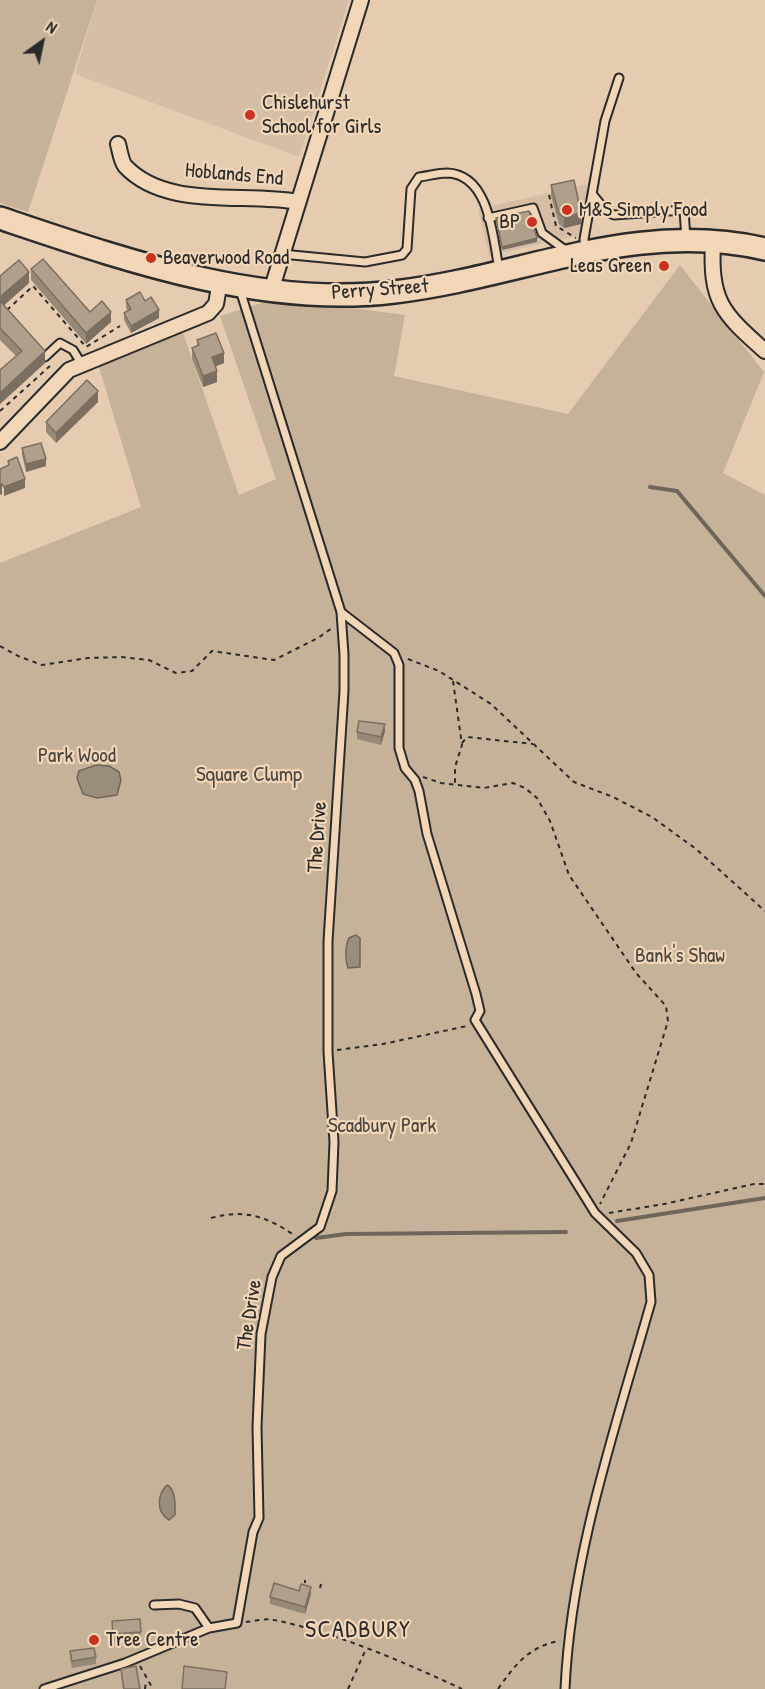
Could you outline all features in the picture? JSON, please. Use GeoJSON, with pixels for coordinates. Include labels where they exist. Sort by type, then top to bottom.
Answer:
{"type":"FeatureCollection","features":[{"type":"Feature","properties":{"kind":"main road","name":"Perry Street"},"geometry":{"type":"LineString","coordinates":[[0,218],[84,246],[229,283],[271,291],[310,294],[392,293],[443,285],[499,272],[578,249],[654,240],[713,241],[765,249]]}},
{"type":"Feature","properties":{"kind":"street"},"geometry":{"type":"LineString","coordinates":[[271,291],[361,0]]}},
{"type":"Feature","properties":{"kind":"street","name":"Hoblands End"},"geometry":{"type":"LineString","coordinates":[[118,144],[123,165],[146,180],[181,194],[216,198],[275,198],[298,202]]}},
{"type":"Feature","properties":{"kind":"street"},"geometry":{"type":"LineString","coordinates":[[713,241],[711,274],[717,299],[735,324],[765,351]]}},
{"type":"Feature","properties":{"kind":"street"},"geometry":{"type":"LineString","coordinates":[[0,442],[60,378],[81,363],[208,313],[229,283]]}},
{"type":"Feature","properties":{"kind":"lane"},"geometry":{"type":"LineString","coordinates":[[488,218],[533,208],[542,233],[578,249],[584,239],[593,195],[604,121],[620,78]]}},
{"type":"Feature","properties":{"kind":"lane"},"geometry":{"type":"LineString","coordinates":[[282,254],[365,262],[402,255],[407,249],[411,189],[419,177],[447,173],[466,178],[476,187],[488,218],[499,272]]}},
{"type":"Feature","properties":{"kind":"lane"},"geometry":{"type":"LineString","coordinates":[[593,195],[607,212],[614,215],[684,210],[686,239]]}},
{"type":"Feature","properties":{"kind":"lane","name":"The Drive"},"geometry":{"type":"LineString","coordinates":[[229,283],[342,615],[344,691],[328,941],[328,1052],[334,1142],[332,1191],[321,1227],[281,1256],[272,1276],[261,1334],[257,1427],[259,1518],[253,1532],[237,1623]]}},
{"type":"Feature","properties":{"kind":"lane"},"geometry":{"type":"LineString","coordinates":[[45,357],[60,343],[73,350],[81,363]]}},
{"type":"Feature","properties":{"kind":"lane"},"geometry":{"type":"LineString","coordinates":[[342,615],[394,653],[399,665],[399,748],[405,768],[415,780],[420,791],[427,834],[476,994],[480,1011],[475,1020],[595,1213],[636,1253],[649,1275],[651,1302],[598,1487],[567,1640],[565,1689]]}},
{"type":"Feature","properties":{"kind":"lane"},"geometry":{"type":"LineString","coordinates":[[154,1605],[179,1604],[195,1608],[209,1628]]}},
{"type":"Feature","properties":{"kind":"lane"},"geometry":{"type":"LineString","coordinates":[[44,1689],[136,1659],[209,1628],[237,1623]]}},
{"type":"Feature","properties":{"kind":"path"},"geometry":{"type":"LineString","coordinates":[[549,195],[556,226],[578,249]]}},
{"type":"Feature","properties":{"kind":"path"},"geometry":{"type":"LineString","coordinates":[[5,312],[33,286],[86,347],[120,326]]}},
{"type":"Feature","properties":{"kind":"path"},"geometry":{"type":"LineString","coordinates":[[0,411],[51,364],[45,357]]}},
{"type":"Feature","properties":{"kind":"path"},"geometry":{"type":"LineString","coordinates":[[0,646],[42,665],[88,658],[122,657],[149,660],[176,673],[192,671],[212,651],[274,660],[318,639],[342,615]]}},
{"type":"Feature","properties":{"kind":"path"},"geometry":{"type":"LineString","coordinates":[[394,653],[439,671],[490,704],[536,744],[574,782],[613,797],[652,817],[696,849],[765,911]]}},
{"type":"Feature","properties":{"kind":"path"},"geometry":{"type":"LineString","coordinates":[[453,681],[462,743]]}},
{"type":"Feature","properties":{"kind":"path"},"geometry":{"type":"LineString","coordinates":[[455,785],[455,767],[462,743],[467,737],[536,744]]}},
{"type":"Feature","properties":{"kind":"path"},"geometry":{"type":"LineString","coordinates":[[405,768],[428,779],[455,785],[484,788],[513,783],[525,788],[537,798],[550,821],[569,875],[636,973],[666,1006],[668,1021],[632,1143],[595,1213]]}},
{"type":"Feature","properties":{"kind":"path"},"geometry":{"type":"LineString","coordinates":[[328,1052],[383,1044],[477,1024]]}},
{"type":"Feature","properties":{"kind":"path"},"geometry":{"type":"LineString","coordinates":[[595,1213],[664,1204],[754,1184],[765,1184]]}},
{"type":"Feature","properties":{"kind":"path"},"geometry":{"type":"LineString","coordinates":[[211,1218],[231,1213],[259,1215],[303,1241]]}},
{"type":"Feature","properties":{"kind":"path"},"geometry":{"type":"LineString","coordinates":[[237,1623],[272,1619],[366,1649],[462,1689]]}},
{"type":"Feature","properties":{"kind":"path"},"geometry":{"type":"LineString","coordinates":[[498,1689],[519,1660],[531,1651],[543,1644],[567,1640]]}},
{"type":"Feature","properties":{"kind":"path"},"geometry":{"type":"LineString","coordinates":[[348,1689],[366,1649]]}},
{"type":"Feature","properties":{"kind":"path"},"geometry":{"type":"LineString","coordinates":[[136,1659],[146,1681],[153,1689]]}},
{"type":"Feature","properties":{"kind":"path"},"geometry":{"type":"LineString","coordinates":[[145,1689],[146,1681]]}},
{"type":"Feature","properties":{"kind":"shaded area","name":"Chislehurst School for Girls"},"geometry":{"type":"Polygon","coordinates":[[[97,0],[349,0],[299,157],[75,74],[97,0]]]}},
{"type":"Feature","properties":{"kind":"shaded area","name":"BP"},"geometry":{"type":"Polygon","coordinates":[[[589,184],[580,235],[489,256],[478,209],[589,184]]]}},
{"type":"Feature","properties":{"kind":"shaded area"},"geometry":{"type":"Polygon","coordinates":[[[96,765],[109,766],[119,772],[121,780],[117,795],[97,798],[83,794],[77,778],[79,771],[96,765]]]}},
{"type":"Feature","properties":{"kind":"shaded area"},"geometry":{"type":"Polygon","coordinates":[[[356,935],[360,938],[360,967],[348,968],[347,945],[349,938],[356,935]]]}},
{"type":"Feature","properties":{"kind":"shaded area"},"geometry":{"type":"Polygon","coordinates":[[[167,1485],[172,1490],[175,1502],[175,1515],[169,1520],[162,1513],[159,1503],[161,1494],[167,1485]]]}},
{"type":"Feature","properties":{"kind":"green space"},"geometry":{"type":"Polygon","coordinates":[[[0,0],[97,0],[28,212],[0,203],[0,0]]]}},
{"type":"Feature","properties":{"kind":"green space","name":"Scadbury Park"},"geometry":{"type":"Polygon","coordinates":[[[680,265],[764,372],[723,473],[765,495],[765,1689],[0,1689],[0,563],[141,507],[99,367],[183,333],[239,495],[276,479],[220,316],[277,298],[405,315],[394,376],[568,414],[680,265]]]}},
{"type":"Feature","properties":{"kind":"building","name":"M&S Simply Food"},"geometry":{"type":"Polygon","coordinates":[[[574,180],[581,213],[564,217],[559,214],[551,185],[574,180]]]}},
{"type":"Feature","properties":{"kind":"building"},"geometry":{"type":"Polygon","coordinates":[[[529,211],[537,238],[502,247],[496,218],[529,211]]]}},
{"type":"Feature","properties":{"kind":"building"},"geometry":{"type":"Polygon","coordinates":[[[43,259],[90,312],[102,301],[111,312],[86,333],[31,269],[43,259]]]}},
{"type":"Feature","properties":{"kind":"building"},"geometry":{"type":"Polygon","coordinates":[[[19,260],[29,272],[0,297],[0,276],[19,260]]]}},
{"type":"Feature","properties":{"kind":"building"},"geometry":{"type":"Polygon","coordinates":[[[140,292],[145,301],[151,297],[159,310],[131,326],[124,313],[131,309],[126,300],[140,292]]]}},
{"type":"Feature","properties":{"kind":"building"},"geometry":{"type":"Polygon","coordinates":[[[0,301],[45,351],[0,393],[0,370],[22,351],[0,328],[0,301]]]}},
{"type":"Feature","properties":{"kind":"building"},"geometry":{"type":"Polygon","coordinates":[[[216,333],[224,353],[212,357],[217,371],[203,376],[192,348],[199,345],[197,340],[216,333]]]}},
{"type":"Feature","properties":{"kind":"building"},"geometry":{"type":"Polygon","coordinates":[[[87,380],[98,391],[56,433],[46,422],[87,380]]]}},
{"type":"Feature","properties":{"kind":"building"},"geometry":{"type":"Polygon","coordinates":[[[41,443],[46,459],[26,464],[22,448],[41,443]]]}},
{"type":"Feature","properties":{"kind":"building"},"geometry":{"type":"Polygon","coordinates":[[[17,457],[25,479],[4,487],[0,485],[0,469],[9,465],[8,461],[17,457]]]}},
{"type":"Feature","properties":{"kind":"building"},"geometry":{"type":"Polygon","coordinates":[[[359,721],[385,724],[381,737],[357,732],[359,721]]]}},
{"type":"Feature","properties":{"kind":"building"},"geometry":{"type":"Polygon","coordinates":[[[274,1583],[299,1591],[301,1584],[311,1587],[305,1607],[270,1597],[274,1583]]]}},
{"type":"Feature","properties":{"kind":"building"},"geometry":{"type":"Polygon","coordinates":[[[140,1619],[141,1632],[113,1634],[112,1621],[140,1619]]]}},
{"type":"Feature","properties":{"kind":"building"},"geometry":{"type":"Polygon","coordinates":[[[94,1648],[96,1657],[72,1661],[70,1651],[94,1648]]]}},
{"type":"Feature","properties":{"kind":"building"},"geometry":{"type":"Polygon","coordinates":[[[136,1666],[140,1689],[124,1689],[121,1669],[136,1666]]]}},
{"type":"Feature","properties":{"kind":"building"},"geometry":{"type":"Polygon","coordinates":[[[184,1666],[227,1672],[225,1689],[182,1689],[184,1666]]]}},
{"type":"Feature","properties":{"kind":"waterway"},"geometry":{"type":"LineString","coordinates":[[650,487],[677,491],[765,596]]}},
{"type":"Feature","properties":{"kind":"waterway"},"geometry":{"type":"LineString","coordinates":[[617,1221],[765,1198]]}},
{"type":"Feature","properties":{"kind":"waterway"},"geometry":{"type":"LineString","coordinates":[[316,1238],[346,1234],[566,1232]]}},
{"type":"Feature","properties":{"kind":"place","name":"Chislehurst School for Girls"},"geometry":{"type":"Point","coordinates":[250,115]}},
{"type":"Feature","properties":{"kind":"place","name":"M&S Simply Food"},"geometry":{"type":"Point","coordinates":[567,210]}},
{"type":"Feature","properties":{"kind":"place","name":"BP"},"geometry":{"type":"Point","coordinates":[532,222]}},
{"type":"Feature","properties":{"kind":"place","name":"Beaverwood Road"},"geometry":{"type":"Point","coordinates":[151,258]}},
{"type":"Feature","properties":{"kind":"place","name":"Leas Green"},"geometry":{"type":"Point","coordinates":[664,266]}},
{"type":"Feature","properties":{"kind":"place","name":"Tree Centre"},"geometry":{"type":"Point","coordinates":[94,1640]}},
{"type":"Feature","properties":{"kind":"district","name":"SCADBURY"},"geometry":{"type":"Point","coordinates":[358,1631]}},
{"type":"Feature","properties":{"kind":"park label","name":"Park Wood"},"geometry":{"type":"Point","coordinates":[77,756]}},
{"type":"Feature","properties":{"kind":"park label","name":"Square Clump"},"geometry":{"type":"Point","coordinates":[249,775]}},
{"type":"Feature","properties":{"kind":"park label","name":"Bank's Shaw"},"geometry":{"type":"Point","coordinates":[680,956]}}]}
